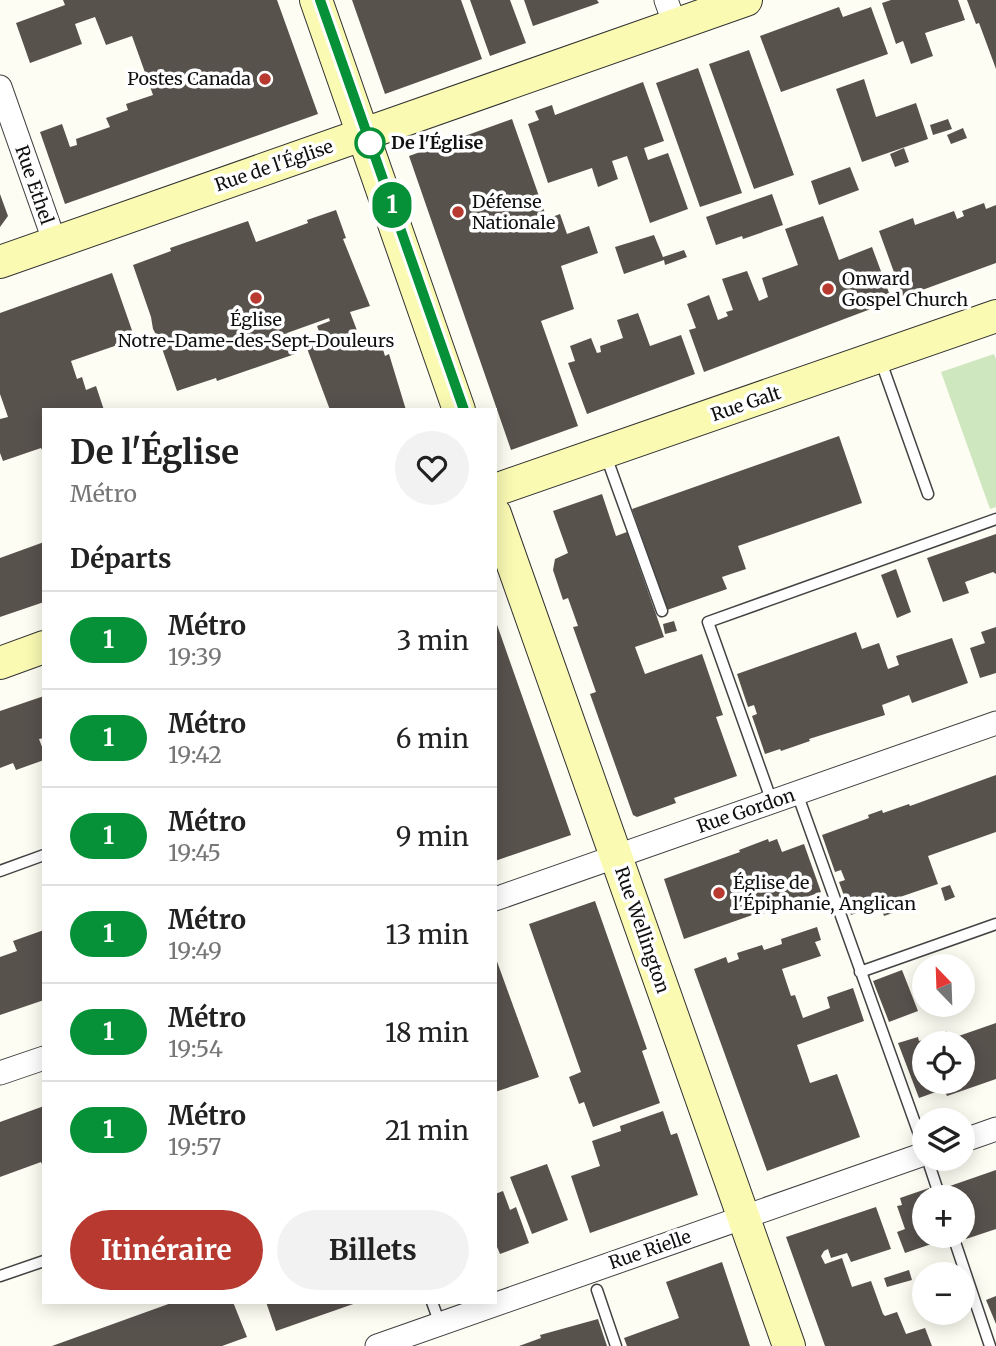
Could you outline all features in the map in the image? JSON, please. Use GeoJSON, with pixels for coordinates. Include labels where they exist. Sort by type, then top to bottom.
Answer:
{"type":"FeatureCollection","features":[{"type":"Feature","properties":{"kind":"main road"},"geometry":{"type":"LineString","coordinates":[[316,0],[458,408]]}},
{"type":"Feature","properties":{"kind":"main road","name":"Rue de l'Église"},"geometry":{"type":"LineString","coordinates":[[0,262],[363,135],[671,13],[746,0]]}},
{"type":"Feature","properties":{"kind":"main road","name":"Rue Galt"},"geometry":{"type":"LineString","coordinates":[[497,489],[996,316]]}},
{"type":"Feature","properties":{"kind":"main road","name":"Rue Wellington"},"geometry":{"type":"LineString","coordinates":[[497,520],[789,1346]]}},
{"type":"Feature","properties":{"kind":"main road"},"geometry":{"type":"LineString","coordinates":[[0,663],[42,649]]}},
{"type":"Feature","properties":{"kind":"street","name":"Rue Ethel"},"geometry":{"type":"LineString","coordinates":[[0,87],[13,138],[55,243]]}},
{"type":"Feature","properties":{"kind":"street","name":"Rue Gordon"},"geometry":{"type":"LineString","coordinates":[[497,899],[996,723]]}},
{"type":"Feature","properties":{"kind":"street"},"geometry":{"type":"LineString","coordinates":[[0,1073],[42,1059]]}},
{"type":"Feature","properties":{"kind":"street"},"geometry":{"type":"LineString","coordinates":[[975,1136],[996,1129]]}},
{"type":"Feature","properties":{"kind":"street","name":"Rue Rielle"},"geometry":{"type":"LineString","coordinates":[[497,1304],[912,1158]]}},
{"type":"Feature","properties":{"kind":"street","name":"Rue Rielle"},"geometry":{"type":"LineString","coordinates":[[377,1346],[408,1341],[440,1324],[497,1304]]}},
{"type":"Feature","properties":{"kind":"lane"},"geometry":{"type":"LineString","coordinates":[[879,357],[928,494]]}},
{"type":"Feature","properties":{"kind":"lane"},"geometry":{"type":"LineString","coordinates":[[606,453],[662,611]]}},
{"type":"Feature","properties":{"kind":"lane"},"geometry":{"type":"LineString","coordinates":[[772,802],[708,622],[996,519]]}},
{"type":"Feature","properties":{"kind":"lane"},"geometry":{"type":"LineString","coordinates":[[797,793],[912,1113]]}},
{"type":"Feature","properties":{"kind":"lane"},"geometry":{"type":"LineString","coordinates":[[0,870],[42,856]]}},
{"type":"Feature","properties":{"kind":"lane"},"geometry":{"type":"LineString","coordinates":[[860,972],[996,924]]}},
{"type":"Feature","properties":{"kind":"lane"},"geometry":{"type":"LineString","coordinates":[[958,1248],[990,1331],[990,1346]]}},
{"type":"Feature","properties":{"kind":"lane"},"geometry":{"type":"LineString","coordinates":[[0,1276],[42,1262]]}},
{"type":"Feature","properties":{"kind":"lane"},"geometry":{"type":"LineString","coordinates":[[597,1290],[617,1346]]}},
{"type":"Feature","properties":{"kind":"lane"},"geometry":{"type":"LineString","coordinates":[[433,1304],[440,1324]]}},
{"type":"Feature","properties":{"kind":"green space"},"geometry":{"type":"Polygon","coordinates":[[[994,354],[996,507],[990,509],[941,372],[994,354]]]}},
{"type":"Feature","properties":{"kind":"building"},"geometry":{"type":"Polygon","coordinates":[[[63,0],[277,0],[318,114],[65,204],[40,132],[62,124],[70,147],[77,145],[76,139],[110,127],[106,118],[128,110],[126,104],[153,95],[132,36],[106,45],[95,17],[75,24],[82,44],[30,63],[16,23],[65,5],[63,0]]]}},
{"type":"Feature","properties":{"kind":"building"},"geometry":{"type":"Polygon","coordinates":[[[352,0],[461,0],[482,59],[385,94],[352,0]]]}},
{"type":"Feature","properties":{"kind":"building"},"geometry":{"type":"Polygon","coordinates":[[[470,0],[510,0],[526,43],[490,56],[470,0]]]}},
{"type":"Feature","properties":{"kind":"building"},"geometry":{"type":"Polygon","coordinates":[[[524,0],[597,0],[599,3],[533,26],[524,0]]]}},
{"type":"Feature","properties":{"kind":"building"},"geometry":{"type":"Polygon","coordinates":[[[891,0],[958,0],[965,20],[925,33],[933,56],[911,64],[903,41],[896,44],[882,3],[891,0]]]}},
{"type":"Feature","properties":{"kind":"building"},"geometry":{"type":"Polygon","coordinates":[[[967,0],[996,0],[996,69],[979,23],[976,24],[967,0]]]}},
{"type":"Feature","properties":{"kind":"building"},"geometry":{"type":"Polygon","coordinates":[[[839,7],[843,17],[871,7],[888,54],[781,92],[760,36],[839,7]]]}},
{"type":"Feature","properties":{"kind":"building"},"geometry":{"type":"Polygon","coordinates":[[[749,50],[794,175],[754,189],[709,64],[749,50]]]}},
{"type":"Feature","properties":{"kind":"building"},"geometry":{"type":"Polygon","coordinates":[[[698,68],[742,193],[700,207],[656,83],[698,68]]]}},
{"type":"Feature","properties":{"kind":"building"},"geometry":{"type":"Polygon","coordinates":[[[864,79],[876,117],[916,103],[928,139],[862,162],[836,89],[864,79]]]}},
{"type":"Feature","properties":{"kind":"building"},"geometry":{"type":"Polygon","coordinates":[[[643,82],[664,141],[644,148],[648,160],[668,153],[688,209],[650,223],[627,156],[612,161],[618,179],[598,187],[592,168],[548,183],[528,124],[539,120],[535,111],[552,105],[555,115],[643,82]]]}},
{"type":"Feature","properties":{"kind":"building"},"geometry":{"type":"Polygon","coordinates":[[[512,119],[547,219],[560,214],[567,234],[589,226],[598,253],[561,266],[574,309],[541,321],[578,426],[511,450],[409,156],[512,119]]]}},
{"type":"Feature","properties":{"kind":"building"},"geometry":{"type":"Polygon","coordinates":[[[948,119],[952,129],[933,135],[930,125],[948,119]]]}},
{"type":"Feature","properties":{"kind":"building"},"geometry":{"type":"Polygon","coordinates":[[[963,128],[967,138],[951,144],[947,135],[963,128]]]}},
{"type":"Feature","properties":{"kind":"building"},"geometry":{"type":"Polygon","coordinates":[[[904,148],[909,162],[895,167],[890,154],[904,148]]]}},
{"type":"Feature","properties":{"kind":"building"},"geometry":{"type":"Polygon","coordinates":[[[850,167],[859,190],[819,205],[811,181],[850,167]]]}},
{"type":"Feature","properties":{"kind":"building"},"geometry":{"type":"Polygon","coordinates":[[[0,194],[8,216],[0,227],[0,194]]]}},
{"type":"Feature","properties":{"kind":"building"},"geometry":{"type":"Polygon","coordinates":[[[772,194],[783,225],[716,245],[706,217],[772,194]]]}},
{"type":"Feature","properties":{"kind":"building"},"geometry":{"type":"Polygon","coordinates":[[[984,203],[986,209],[996,205],[996,263],[903,297],[879,231],[913,218],[915,225],[954,211],[957,219],[964,216],[962,211],[984,203]]]}},
{"type":"Feature","properties":{"kind":"building","name":"Église Notre-Dame-des-Sept-Douleurs"},"geometry":{"type":"Polygon","coordinates":[[[336,210],[346,238],[343,239],[370,306],[350,312],[364,349],[381,343],[385,356],[389,354],[405,408],[329,408],[305,343],[321,337],[317,326],[330,321],[329,318],[287,333],[295,354],[217,381],[216,378],[177,391],[153,329],[133,265],[171,251],[170,248],[248,221],[256,242],[308,223],[307,220],[336,210]]]}},
{"type":"Feature","properties":{"kind":"building"},"geometry":{"type":"Polygon","coordinates":[[[823,216],[839,260],[872,247],[892,301],[704,372],[689,330],[696,328],[687,304],[709,295],[718,320],[728,316],[726,312],[733,310],[722,279],[747,271],[759,301],[768,297],[762,278],[798,265],[785,229],[823,216]]]}},
{"type":"Feature","properties":{"kind":"building"},"geometry":{"type":"Polygon","coordinates":[[[654,235],[663,257],[684,250],[687,257],[665,265],[664,260],[624,274],[615,247],[654,235]]]}},
{"type":"Feature","properties":{"kind":"building"},"geometry":{"type":"Polygon","coordinates":[[[112,273],[135,339],[71,361],[77,379],[82,377],[86,390],[96,386],[103,408],[42,408],[42,450],[41,448],[3,461],[0,453],[0,419],[8,417],[0,394],[0,313],[112,273]]]}},
{"type":"Feature","properties":{"kind":"building"},"geometry":{"type":"Polygon","coordinates":[[[638,313],[650,346],[681,335],[695,374],[587,414],[568,363],[575,361],[570,346],[591,338],[597,353],[601,352],[600,346],[623,338],[617,320],[638,313]]]}},
{"type":"Feature","properties":{"kind":"building"},"geometry":{"type":"Polygon","coordinates":[[[839,436],[862,503],[738,546],[746,569],[722,577],[727,589],[667,610],[632,509],[839,436]]]}},
{"type":"Feature","properties":{"kind":"building"},"geometry":{"type":"Polygon","coordinates":[[[602,494],[616,536],[627,532],[664,637],[635,647],[645,674],[702,654],[723,715],[716,717],[737,776],[674,798],[676,803],[637,817],[633,815],[590,694],[596,692],[573,627],[578,626],[568,598],[563,600],[553,570],[555,559],[568,553],[553,511],[602,494]]]}},
{"type":"Feature","properties":{"kind":"building"},"geometry":{"type":"Polygon","coordinates":[[[996,534],[996,574],[993,572],[965,582],[969,593],[943,602],[927,558],[996,534]]]}},
{"type":"Feature","properties":{"kind":"building"},"geometry":{"type":"Polygon","coordinates":[[[42,543],[42,603],[0,617],[0,558],[42,543]]]}},
{"type":"Feature","properties":{"kind":"building"},"geometry":{"type":"Polygon","coordinates":[[[896,569],[911,612],[897,618],[881,575],[896,569]]]}},
{"type":"Feature","properties":{"kind":"building"},"geometry":{"type":"Polygon","coordinates":[[[674,621],[677,631],[665,634],[663,624],[674,621]]]}},
{"type":"Feature","properties":{"kind":"building"},"geometry":{"type":"Polygon","coordinates":[[[497,625],[571,835],[497,860],[497,625]]]}},
{"type":"Feature","properties":{"kind":"building"},"geometry":{"type":"Polygon","coordinates":[[[996,627],[996,673],[980,678],[970,648],[985,643],[981,632],[996,627]]]}},
{"type":"Feature","properties":{"kind":"building"},"geometry":{"type":"Polygon","coordinates":[[[856,632],[862,649],[879,643],[888,669],[899,665],[896,656],[952,638],[968,683],[912,703],[909,695],[882,705],[885,715],[765,754],[752,716],[757,714],[754,705],[748,707],[737,674],[856,632]]]}},
{"type":"Feature","properties":{"kind":"building"},"geometry":{"type":"Polygon","coordinates":[[[42,697],[42,738],[39,739],[42,761],[16,770],[13,763],[0,768],[0,711],[42,697]]]}},
{"type":"Feature","properties":{"kind":"building"},"geometry":{"type":"Polygon","coordinates":[[[996,775],[996,832],[928,856],[938,884],[900,897],[904,909],[884,916],[880,904],[851,915],[839,882],[845,880],[841,870],[835,872],[822,835],[869,818],[868,815],[882,810],[883,813],[909,804],[910,806],[996,775]]]}},
{"type":"Feature","properties":{"kind":"building"},"geometry":{"type":"Polygon","coordinates":[[[768,839],[769,842],[777,839],[782,852],[804,844],[821,892],[684,939],[664,879],[768,839]]]}},
{"type":"Feature","properties":{"kind":"building"},"geometry":{"type":"Polygon","coordinates":[[[950,885],[955,897],[945,901],[941,888],[950,885]]]}},
{"type":"Feature","properties":{"kind":"building"},"geometry":{"type":"Polygon","coordinates":[[[595,901],[647,1049],[642,1051],[660,1103],[593,1127],[584,1102],[579,1104],[569,1077],[581,1072],[529,924],[595,901]]]}},
{"type":"Feature","properties":{"kind":"building"},"geometry":{"type":"Polygon","coordinates":[[[817,927],[821,940],[815,942],[821,956],[782,969],[791,996],[795,995],[803,1018],[830,1008],[827,997],[853,988],[864,1021],[797,1045],[810,1083],[837,1074],[860,1137],[767,1171],[694,969],[726,957],[728,963],[739,959],[737,953],[762,945],[764,950],[782,944],[781,939],[817,927]]]}},
{"type":"Feature","properties":{"kind":"building"},"geometry":{"type":"Polygon","coordinates":[[[42,931],[42,1001],[0,1015],[0,957],[17,951],[13,941],[42,931]]]}},
{"type":"Feature","properties":{"kind":"building"},"geometry":{"type":"Polygon","coordinates":[[[497,962],[539,1077],[497,1091],[497,962]]]}},
{"type":"Feature","properties":{"kind":"building"},"geometry":{"type":"Polygon","coordinates":[[[902,970],[912,996],[912,1013],[889,1022],[873,981],[902,970]]]}},
{"type":"Feature","properties":{"kind":"building"},"geometry":{"type":"Polygon","coordinates":[[[996,1023],[996,1079],[975,1086],[973,1031],[996,1023]]]}},
{"type":"Feature","properties":{"kind":"building"},"geometry":{"type":"Polygon","coordinates":[[[912,1039],[912,1080],[898,1043],[912,1039]]]}},
{"type":"Feature","properties":{"kind":"building"},"geometry":{"type":"Polygon","coordinates":[[[42,1107],[42,1164],[41,1162],[0,1177],[0,1122],[42,1107]]]}},
{"type":"Feature","properties":{"kind":"building"},"geometry":{"type":"Polygon","coordinates":[[[663,1111],[671,1135],[677,1133],[698,1195],[590,1233],[571,1176],[600,1166],[592,1141],[621,1131],[620,1126],[663,1111]]]}},
{"type":"Feature","properties":{"kind":"building"},"geometry":{"type":"Polygon","coordinates":[[[547,1164],[568,1220],[532,1234],[510,1177],[547,1164]]]}},
{"type":"Feature","properties":{"kind":"building"},"geometry":{"type":"Polygon","coordinates":[[[996,1170],[996,1229],[975,1236],[975,1185],[953,1185],[996,1170]]]}},
{"type":"Feature","properties":{"kind":"building"},"geometry":{"type":"Polygon","coordinates":[[[503,1191],[510,1210],[516,1207],[529,1243],[500,1254],[497,1247],[497,1193],[503,1191]]]}},
{"type":"Feature","properties":{"kind":"building"},"geometry":{"type":"Polygon","coordinates":[[[912,1194],[912,1248],[920,1248],[905,1253],[897,1232],[905,1229],[897,1206],[902,1205],[900,1198],[912,1194]]]}},
{"type":"Feature","properties":{"kind":"building"},"geometry":{"type":"Polygon","coordinates":[[[876,1207],[891,1249],[851,1262],[847,1253],[831,1258],[828,1249],[821,1256],[825,1264],[842,1258],[852,1287],[871,1281],[883,1314],[885,1316],[897,1312],[906,1334],[925,1328],[932,1346],[825,1346],[786,1237],[876,1207]]]}},
{"type":"Feature","properties":{"kind":"building"},"geometry":{"type":"Polygon","coordinates":[[[722,1262],[750,1346],[627,1346],[624,1338],[679,1318],[666,1282],[722,1262]]]}},
{"type":"Feature","properties":{"kind":"building"},"geometry":{"type":"Polygon","coordinates":[[[909,1270],[912,1280],[887,1287],[884,1278],[909,1270]]]}},
{"type":"Feature","properties":{"kind":"building"},"geometry":{"type":"Polygon","coordinates":[[[996,1296],[996,1324],[986,1300],[996,1296]]]}},
{"type":"Feature","properties":{"kind":"building"},"geometry":{"type":"Polygon","coordinates":[[[168,1304],[234,1304],[247,1337],[222,1346],[52,1346],[168,1304]]]}},
{"type":"Feature","properties":{"kind":"building"},"geometry":{"type":"Polygon","coordinates":[[[267,1304],[353,1304],[276,1331],[267,1304]]]}},
{"type":"Feature","properties":{"kind":"building"},"geometry":{"type":"Polygon","coordinates":[[[598,1319],[607,1346],[519,1346],[541,1338],[540,1335],[598,1319]]]}},
{"type":"Feature","properties":{"kind":"metro line","name":"1"},"geometry":{"type":"LineString","coordinates":[[320,0],[463,408]]}},
{"type":"Feature","properties":{"kind":"place","name":"Postes Canada"},"geometry":{"type":"Point","coordinates":[265,79]}},
{"type":"Feature","properties":{"kind":"place","name":"De l'Église"},"geometry":{"type":"Point","coordinates":[370,143]}},
{"type":"Feature","properties":{"kind":"place","name":"Défense Nationale"},"geometry":{"type":"Point","coordinates":[458,212]}},
{"type":"Feature","properties":{"kind":"place","name":"Onward Gospel Church"},"geometry":{"type":"Point","coordinates":[828,289]}},
{"type":"Feature","properties":{"kind":"place","name":"Église Notre-Dame-des-Sept-Douleurs"},"geometry":{"type":"Point","coordinates":[256,298]}},
{"type":"Feature","properties":{"kind":"place","name":"Église de l'Épiphanie, Anglican"},"geometry":{"type":"Point","coordinates":[719,893]}}]}
